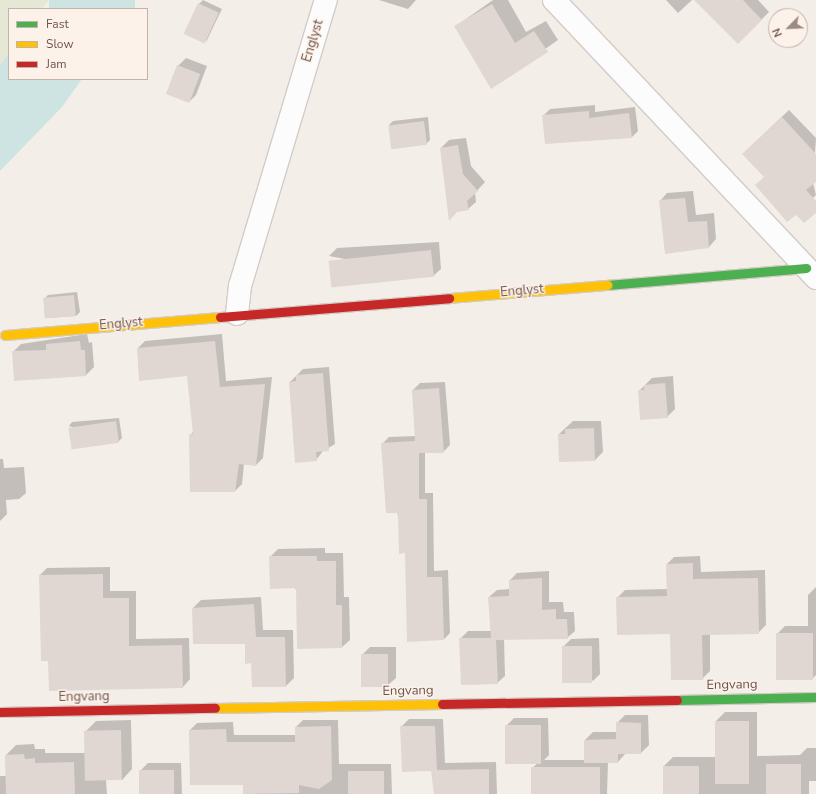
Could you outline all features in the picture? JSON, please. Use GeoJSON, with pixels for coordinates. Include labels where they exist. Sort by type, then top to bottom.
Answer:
{"type":"FeatureCollection","features":[{"type":"Feature","properties":{"kind":"street","name":"Englyst"},"geometry":{"type":"LineString","coordinates":[[237,314],[240,286],[326,0]]}},
{"type":"Feature","properties":{"kind":"street","name":"Englyst"},"geometry":{"type":"LineString","coordinates":[[554,0],[811,273]]}},
{"type":"Feature","properties":{"kind":"street","name":"Englyst"},"geometry":{"type":"LineString","coordinates":[[5,335],[237,314],[811,273]]}},
{"type":"Feature","properties":{"kind":"street","name":"Engvang"},"geometry":{"type":"LineString","coordinates":[[0,712],[816,697]]}},
{"type":"Feature","properties":{"kind":"green space"},"geometry":{"type":"Polygon","coordinates":[[[0,0],[49,0],[43,8],[8,8],[8,54],[0,65],[0,0]]]}},
{"type":"Feature","properties":{"kind":"water"},"geometry":{"type":"Polygon","coordinates":[[[49,0],[135,0],[135,8],[49,8],[49,0]]]}},
{"type":"Feature","properties":{"kind":"water"},"geometry":{"type":"Polygon","coordinates":[[[8,54],[8,80],[81,80],[62,107],[0,171],[0,65],[8,54]]]}},
{"type":"Feature","properties":{"kind":"building"},"geometry":{"type":"Polygon","coordinates":[[[694,0],[743,0],[762,20],[738,44],[694,0]]]}},
{"type":"Feature","properties":{"kind":"building"},"geometry":{"type":"Polygon","coordinates":[[[198,3],[219,13],[204,44],[184,34],[198,3]]]}},
{"type":"Feature","properties":{"kind":"building"},"geometry":{"type":"Polygon","coordinates":[[[492,4],[515,43],[534,31],[548,52],[491,89],[454,26],[492,4]]]}},
{"type":"Feature","properties":{"kind":"building"},"geometry":{"type":"Polygon","coordinates":[[[177,65],[200,74],[189,103],[166,94],[177,65]]]}},
{"type":"Feature","properties":{"kind":"building"},"geometry":{"type":"Polygon","coordinates":[[[589,111],[589,118],[629,113],[632,138],[545,144],[542,115],[589,111]]]}},
{"type":"Feature","properties":{"kind":"building"},"geometry":{"type":"Polygon","coordinates":[[[782,117],[816,154],[816,182],[806,190],[816,201],[816,213],[804,223],[796,215],[787,222],[755,185],[764,177],[742,154],[782,117]]]}},
{"type":"Feature","properties":{"kind":"building"},"geometry":{"type":"Polygon","coordinates":[[[424,121],[427,145],[391,149],[388,125],[424,121]]]}},
{"type":"Feature","properties":{"kind":"building"},"geometry":{"type":"Polygon","coordinates":[[[458,145],[463,174],[478,191],[467,201],[469,210],[457,212],[449,221],[440,148],[458,145]]]}},
{"type":"Feature","properties":{"kind":"building"},"geometry":{"type":"Polygon","coordinates":[[[685,198],[688,222],[707,221],[709,248],[665,254],[659,200],[685,198]]]}},
{"type":"Feature","properties":{"kind":"building"},"geometry":{"type":"Polygon","coordinates":[[[431,250],[434,277],[331,288],[329,261],[431,250]]]}},
{"type":"Feature","properties":{"kind":"building"},"geometry":{"type":"Polygon","coordinates":[[[74,295],[76,316],[45,319],[43,298],[74,295]]]}},
{"type":"Feature","properties":{"kind":"building"},"geometry":{"type":"Polygon","coordinates":[[[80,341],[81,350],[85,350],[86,376],[14,381],[12,351],[46,350],[46,344],[80,341]]]}},
{"type":"Feature","properties":{"kind":"building"},"geometry":{"type":"Polygon","coordinates":[[[215,341],[220,387],[265,384],[256,466],[239,464],[235,492],[190,492],[189,434],[193,434],[187,376],[139,381],[137,348],[215,341]]]}},
{"type":"Feature","properties":{"kind":"building"},"geometry":{"type":"Polygon","coordinates":[[[323,373],[329,451],[316,452],[317,461],[295,463],[289,382],[296,381],[296,375],[323,373]]]}},
{"type":"Feature","properties":{"kind":"building"},"geometry":{"type":"Polygon","coordinates":[[[665,383],[668,418],[640,420],[638,390],[644,390],[644,385],[665,383]]]}},
{"type":"Feature","properties":{"kind":"building"},"geometry":{"type":"Polygon","coordinates":[[[439,388],[444,453],[419,453],[419,499],[427,499],[427,577],[442,577],[444,640],[407,642],[405,553],[399,554],[398,513],[386,513],[381,443],[415,441],[412,390],[439,388]]]}},
{"type":"Feature","properties":{"kind":"building"},"geometry":{"type":"Polygon","coordinates":[[[116,421],[119,443],[72,449],[68,428],[116,421]]]}},
{"type":"Feature","properties":{"kind":"building"},"geometry":{"type":"Polygon","coordinates":[[[594,428],[595,461],[559,462],[558,434],[565,434],[565,429],[594,428]]]}},
{"type":"Feature","properties":{"kind":"building"},"geometry":{"type":"Polygon","coordinates":[[[269,556],[317,556],[317,561],[336,561],[336,605],[342,605],[342,648],[297,649],[296,588],[270,589],[269,556]]]}},
{"type":"Feature","properties":{"kind":"building"},"geometry":{"type":"Polygon","coordinates":[[[693,563],[693,579],[758,578],[759,634],[702,635],[703,680],[671,680],[670,634],[617,635],[616,597],[667,596],[666,564],[693,563]]]}},
{"type":"Feature","properties":{"kind":"building"},"geometry":{"type":"Polygon","coordinates":[[[103,574],[103,598],[129,598],[129,646],[182,645],[183,688],[49,691],[48,661],[41,661],[39,575],[103,574]]]}},
{"type":"Feature","properties":{"kind":"building"},"geometry":{"type":"Polygon","coordinates":[[[542,578],[542,610],[556,609],[556,619],[567,619],[568,639],[496,640],[498,684],[461,685],[459,638],[491,638],[488,597],[509,596],[509,580],[542,578]]]}},
{"type":"Feature","properties":{"kind":"building"},"geometry":{"type":"Polygon","coordinates":[[[254,604],[256,637],[285,637],[286,687],[252,687],[251,663],[245,664],[245,644],[193,644],[192,608],[254,604]]]}},
{"type":"Feature","properties":{"kind":"building"},"geometry":{"type":"Polygon","coordinates":[[[776,633],[813,633],[813,680],[776,680],[776,633]]]}},
{"type":"Feature","properties":{"kind":"building"},"geometry":{"type":"Polygon","coordinates":[[[562,646],[592,646],[592,683],[562,683],[562,646]]]}},
{"type":"Feature","properties":{"kind":"building"},"geometry":{"type":"Polygon","coordinates":[[[361,654],[388,654],[388,687],[361,687],[361,654]]]}},
{"type":"Feature","properties":{"kind":"building"},"geometry":{"type":"Polygon","coordinates":[[[715,721],[749,721],[749,784],[715,784],[715,721]]]}},
{"type":"Feature","properties":{"kind":"building"},"geometry":{"type":"Polygon","coordinates":[[[616,722],[641,723],[641,754],[618,754],[618,763],[584,763],[584,740],[616,739],[616,722]]]}},
{"type":"Feature","properties":{"kind":"building"},"geometry":{"type":"Polygon","coordinates":[[[505,725],[541,725],[541,764],[505,764],[505,725]]]}},
{"type":"Feature","properties":{"kind":"building"},"geometry":{"type":"Polygon","coordinates":[[[331,726],[332,780],[319,789],[299,785],[299,793],[243,794],[243,785],[190,785],[189,730],[226,729],[227,742],[295,742],[295,727],[331,726]]]}},
{"type":"Feature","properties":{"kind":"building"},"geometry":{"type":"Polygon","coordinates":[[[400,726],[435,726],[437,770],[489,769],[489,794],[434,794],[431,771],[402,772],[400,726]]]}},
{"type":"Feature","properties":{"kind":"building"},"geometry":{"type":"Polygon","coordinates":[[[121,730],[122,780],[85,781],[84,731],[121,730]]]}},
{"type":"Feature","properties":{"kind":"building"},"geometry":{"type":"Polygon","coordinates":[[[24,754],[25,759],[35,758],[35,763],[74,762],[75,794],[6,794],[5,755],[24,754]]]}},
{"type":"Feature","properties":{"kind":"building"},"geometry":{"type":"Polygon","coordinates":[[[766,764],[801,764],[801,794],[766,794],[766,764]]]}},
{"type":"Feature","properties":{"kind":"building"},"geometry":{"type":"Polygon","coordinates":[[[663,766],[699,766],[699,794],[663,794],[663,766]]]}},
{"type":"Feature","properties":{"kind":"building"},"geometry":{"type":"Polygon","coordinates":[[[531,767],[600,767],[600,794],[531,794],[531,767]]]}},
{"type":"Feature","properties":{"kind":"building"},"geometry":{"type":"Polygon","coordinates":[[[139,770],[174,770],[174,794],[139,794],[139,770]]]}},
{"type":"Feature","properties":{"kind":"building"},"geometry":{"type":"Polygon","coordinates":[[[348,771],[384,771],[384,794],[348,794],[348,771]]]}},
{"type":"Feature","properties":{"kind":"traffic: fast"},"geometry":{"type":"LineString","coordinates":[[607,285],[806,268]]}},
{"type":"Feature","properties":{"kind":"traffic: fast"},"geometry":{"type":"LineString","coordinates":[[677,700],[816,697]]}},
{"type":"Feature","properties":{"kind":"traffic: slow"},"geometry":{"type":"LineString","coordinates":[[449,298],[607,285]]}},
{"type":"Feature","properties":{"kind":"traffic: slow"},"geometry":{"type":"LineString","coordinates":[[5,335],[220,317]]}},
{"type":"Feature","properties":{"kind":"traffic: slow"},"geometry":{"type":"LineString","coordinates":[[215,708],[442,704]]}},
{"type":"Feature","properties":{"kind":"traffic: jam"},"geometry":{"type":"LineString","coordinates":[[220,317],[449,298]]}},
{"type":"Feature","properties":{"kind":"traffic: jam"},"geometry":{"type":"LineString","coordinates":[[442,704],[677,700]]}},
{"type":"Feature","properties":{"kind":"traffic: jam"},"geometry":{"type":"LineString","coordinates":[[0,712],[215,708]]}}]}
